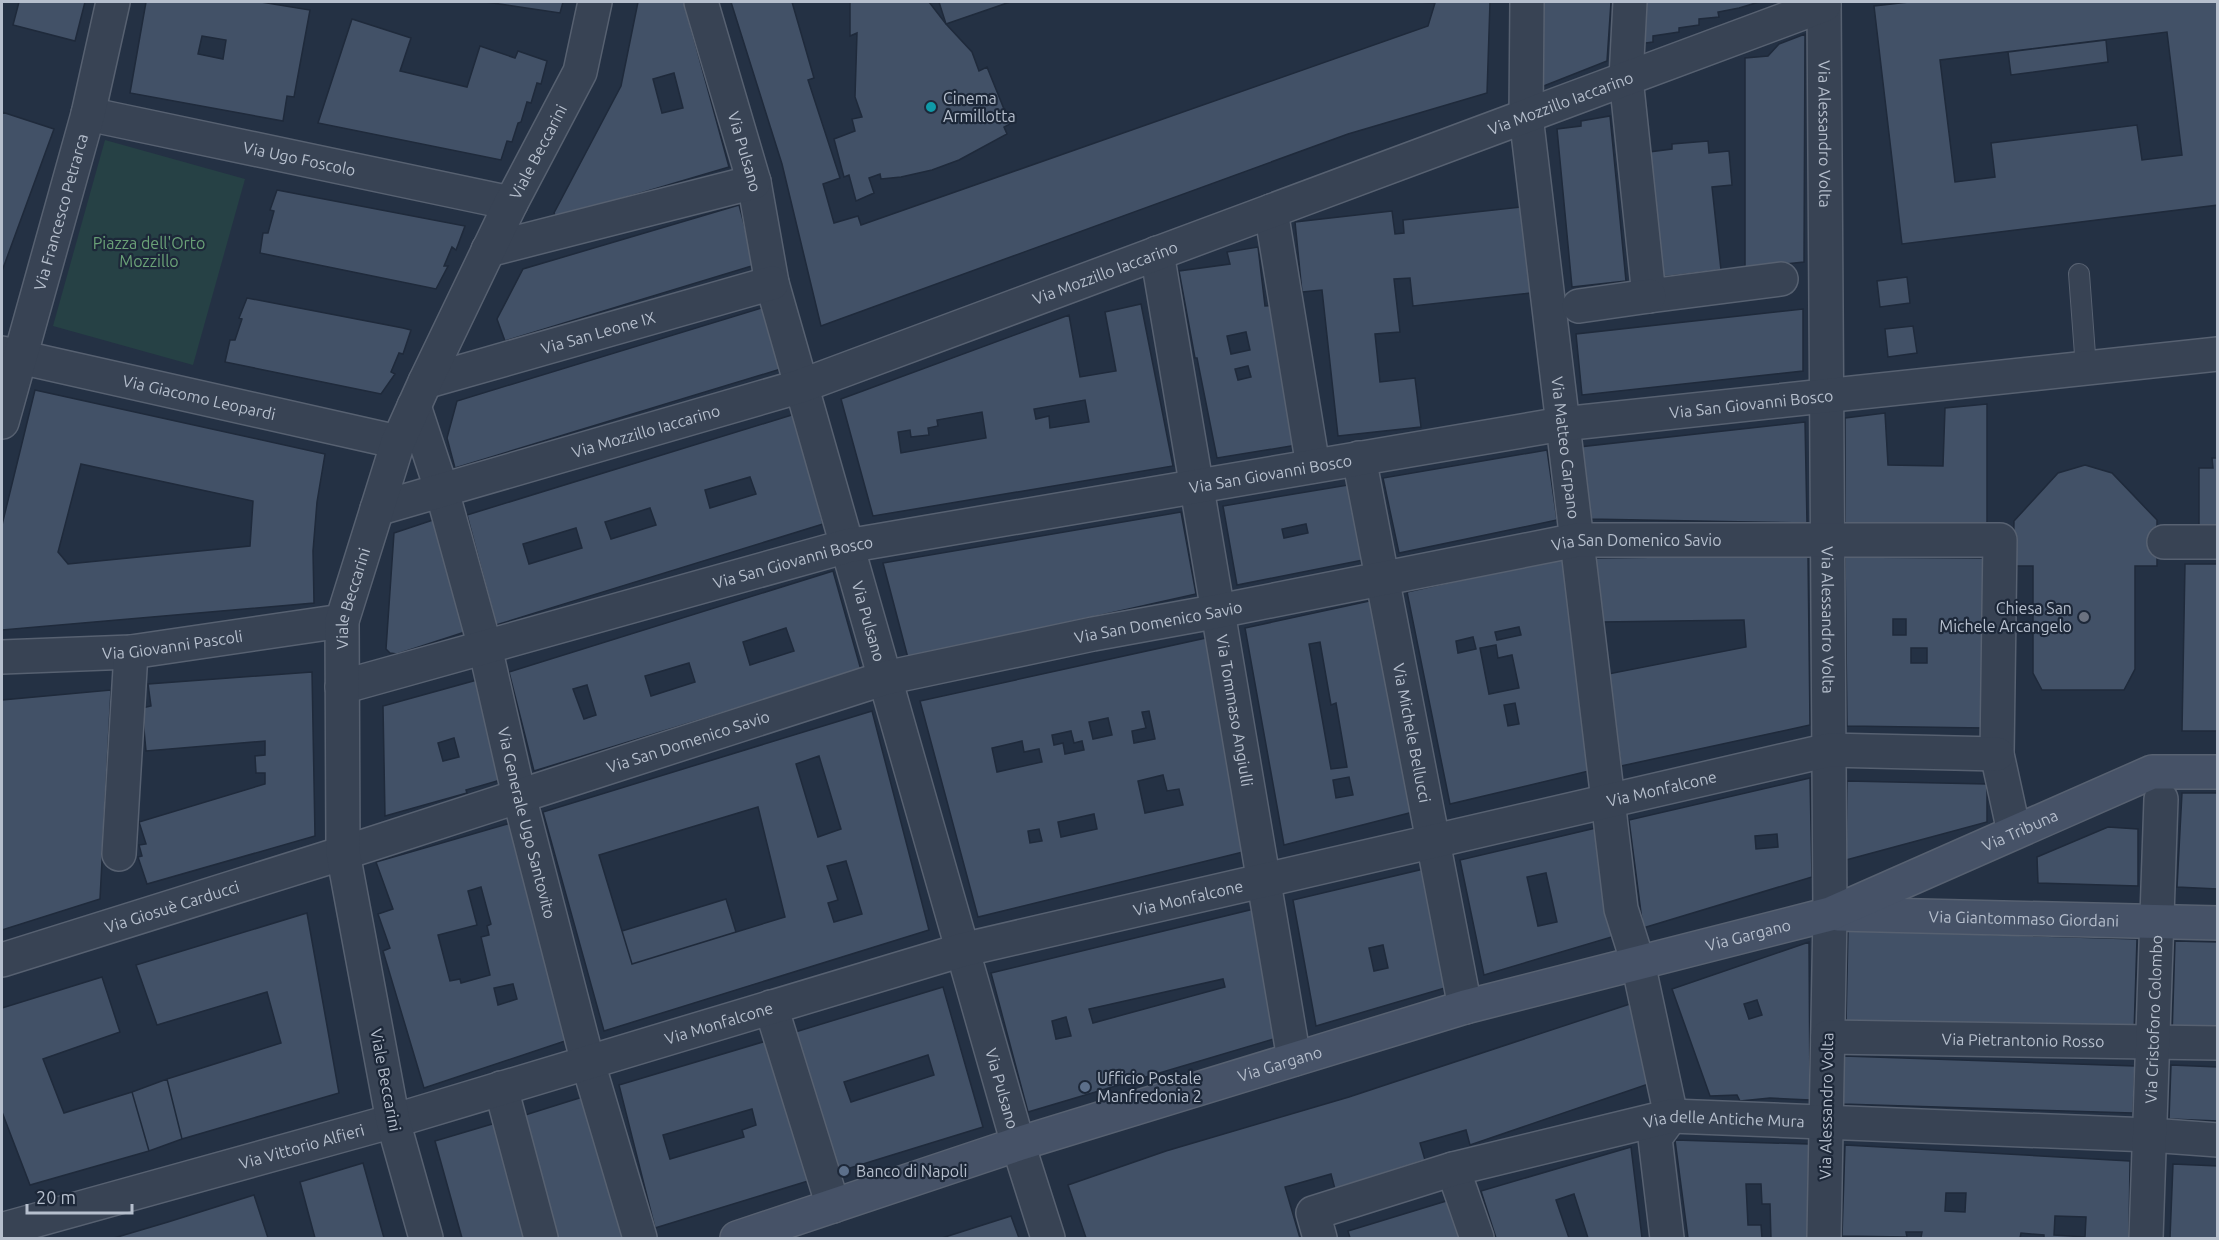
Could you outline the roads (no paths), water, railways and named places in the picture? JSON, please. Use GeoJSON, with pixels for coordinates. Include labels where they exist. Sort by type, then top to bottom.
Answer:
{"type":"FeatureCollection","features":[{"type":"Feature","properties":{"kind":"main road","name":"Via Tribuna"},"geometry":{"type":"LineString","coordinates":[[1830,914],[2152,772],[2217,772]]}},
{"type":"Feature","properties":{"kind":"main road","name":"Via Giantommaso Giordani"},"geometry":{"type":"LineString","coordinates":[[1830,914],[2217,923]]}},
{"type":"Feature","properties":{"kind":"main road","name":"Via Gargano"},"geometry":{"type":"LineString","coordinates":[[736,1239],[1018,1144],[1465,1007],[1830,914]]}},
{"type":"Feature","properties":{"kind":"street","name":"Via Francesco Petrarca"},"geometry":{"type":"LineString","coordinates":[[2,422],[10,355],[88,114],[113,2]]}},
{"type":"Feature","properties":{"kind":"street","name":"Viale Beccarini"},"geometry":{"type":"LineString","coordinates":[[426,1239],[393,1121],[343,853],[342,621],[398,442],[511,203],[580,72],[596,2]]}},
{"type":"Feature","properties":{"kind":"street","name":"Via Pulsano"},"geometry":{"type":"LineString","coordinates":[[700,2],[754,182],[772,283],[1018,1144],[1048,1239]]}},
{"type":"Feature","properties":{"kind":"street","name":"Via Matteo Carpano"},"geometry":{"type":"LineString","coordinates":[[1527,2],[1526,116],[1621,909],[1638,963],[1671,1116]]}},
{"type":"Feature","properties":{"kind":"street"},"geometry":{"type":"LineString","coordinates":[[1630,2],[1626,78],[1648,296]]}},
{"type":"Feature","properties":{"kind":"street","name":"Via Mozzillo Iaccarino"},"geometry":{"type":"LineString","coordinates":[[377,509],[801,386],[1824,3]]}},
{"type":"Feature","properties":{"kind":"street","name":"Via Alessandro Volta"},"geometry":{"type":"LineString","coordinates":[[1824,3],[1830,914],[1824,1239]]}},
{"type":"Feature","properties":{"kind":"street","name":"Via Ugo Foscolo"},"geometry":{"type":"LineString","coordinates":[[88,114],[511,203]]}},
{"type":"Feature","properties":{"kind":"street"},"geometry":{"type":"LineString","coordinates":[[488,250],[754,182]]}},
{"type":"Feature","properties":{"kind":"street"},"geometry":{"type":"LineString","coordinates":[[1271,211],[1313,466]]}},
{"type":"Feature","properties":{"kind":"street","name":"Via Tommaso Angiulli"},"geometry":{"type":"LineString","coordinates":[[1158,253],[1294,1059]]}},
{"type":"Feature","properties":{"kind":"street"},"geometry":{"type":"LineString","coordinates":[[1579,306],[1781,279]]}},
{"type":"Feature","properties":{"kind":"street","name":"Via San Leone IX"},"geometry":{"type":"LineString","coordinates":[[419,394],[772,283]]}},
{"type":"Feature","properties":{"kind":"street","name":"Via San Giovanni Bosco"},"geometry":{"type":"LineString","coordinates":[[342,687],[847,546],[1562,424],[2217,354]]}},
{"type":"Feature","properties":{"kind":"street","name":"Via Giacomo Leopardi"},"geometry":{"type":"LineString","coordinates":[[10,355],[398,442]]}},
{"type":"Feature","properties":{"kind":"street","name":"Via Generale Ugo Santovito"},"geometry":{"type":"LineString","coordinates":[[419,394],[442,490],[485,647],[519,796],[588,1063],[640,1239]]}},
{"type":"Feature","properties":{"kind":"street","name":"Via Michele Bellucci"},"geometry":{"type":"LineString","coordinates":[[1359,458],[1465,1007]]}},
{"type":"Feature","properties":{"kind":"street","name":"Via San Domenico Savio"},"geometry":{"type":"LineString","coordinates":[[343,853],[885,678],[1093,634],[1577,540],[2000,540],[1997,754]]}},
{"type":"Feature","properties":{"kind":"street"},"geometry":{"type":"LineString","coordinates":[[2164,542],[2217,542]]}},
{"type":"Feature","properties":{"kind":"street","name":"Via Giovanni Pascoli"},"geometry":{"type":"LineString","coordinates":[[2,657],[131,652],[342,621]]}},
{"type":"Feature","properties":{"kind":"street"},"geometry":{"type":"LineString","coordinates":[[119,854],[131,652]]}},
{"type":"Feature","properties":{"kind":"street","name":"Via Monfalcone"},"geometry":{"type":"LineString","coordinates":[[393,1121],[962,950],[1829,750],[1997,754]]}},
{"type":"Feature","properties":{"kind":"street"},"geometry":{"type":"LineString","coordinates":[[1997,754],[2014,832]]}},
{"type":"Feature","properties":{"kind":"street","name":"Via Cristoforo Colombo"},"geometry":{"type":"LineString","coordinates":[[2146,1239],[2161,799]]}},
{"type":"Feature","properties":{"kind":"street","name":"Via Giosuè Carducci"},"geometry":{"type":"LineString","coordinates":[[2,960],[343,853]]}},
{"type":"Feature","properties":{"kind":"street"},"geometry":{"type":"LineString","coordinates":[[771,1007],[833,1206]]}},
{"type":"Feature","properties":{"kind":"street","name":"Via Pietrantonio Rosso"},"geometry":{"type":"LineString","coordinates":[[1828,1037],[2217,1043]]}},
{"type":"Feature","properties":{"kind":"street"},"geometry":{"type":"LineString","coordinates":[[501,1088],[540,1239]]}},
{"type":"Feature","properties":{"kind":"street"},"geometry":{"type":"LineString","coordinates":[[1667,1239],[1655,1137],[1671,1116]]}},
{"type":"Feature","properties":{"kind":"street","name":"Via delle Antiche Mura"},"geometry":{"type":"LineString","coordinates":[[1317,1226],[1453,1169],[1671,1116],[2150,1135],[2217,1140]]}},
{"type":"Feature","properties":{"kind":"street","name":"Via Vittorio Alfieri"},"geometry":{"type":"LineString","coordinates":[[6,1228],[393,1121]]}},
{"type":"Feature","properties":{"kind":"street"},"geometry":{"type":"LineString","coordinates":[[1453,1169],[1477,1239]]}},
{"type":"Feature","properties":{"kind":"lane"},"geometry":{"type":"LineString","coordinates":[[2079,274],[2086,368]]}},
{"type":"Feature","properties":{"kind":"place","name":"Cinema Armillotta"},"geometry":{"type":"Point","coordinates":[931,107]}},
{"type":"Feature","properties":{"kind":"place","name":"Chiesa San Michele Arcangelo"},"geometry":{"type":"Point","coordinates":[2084,617]}},
{"type":"Feature","properties":{"kind":"place","name":"Ufficio Postale Manfredonia 2"},"geometry":{"type":"Point","coordinates":[1085,1087]}},
{"type":"Feature","properties":{"kind":"place","name":"Banco di Napoli"},"geometry":{"type":"Point","coordinates":[844,1171]}},
{"type":"Feature","properties":{"kind":"park label","name":"Piazza dell'Orto Mozzillo"},"geometry":{"type":"Point","coordinates":[149,252]}}]}
